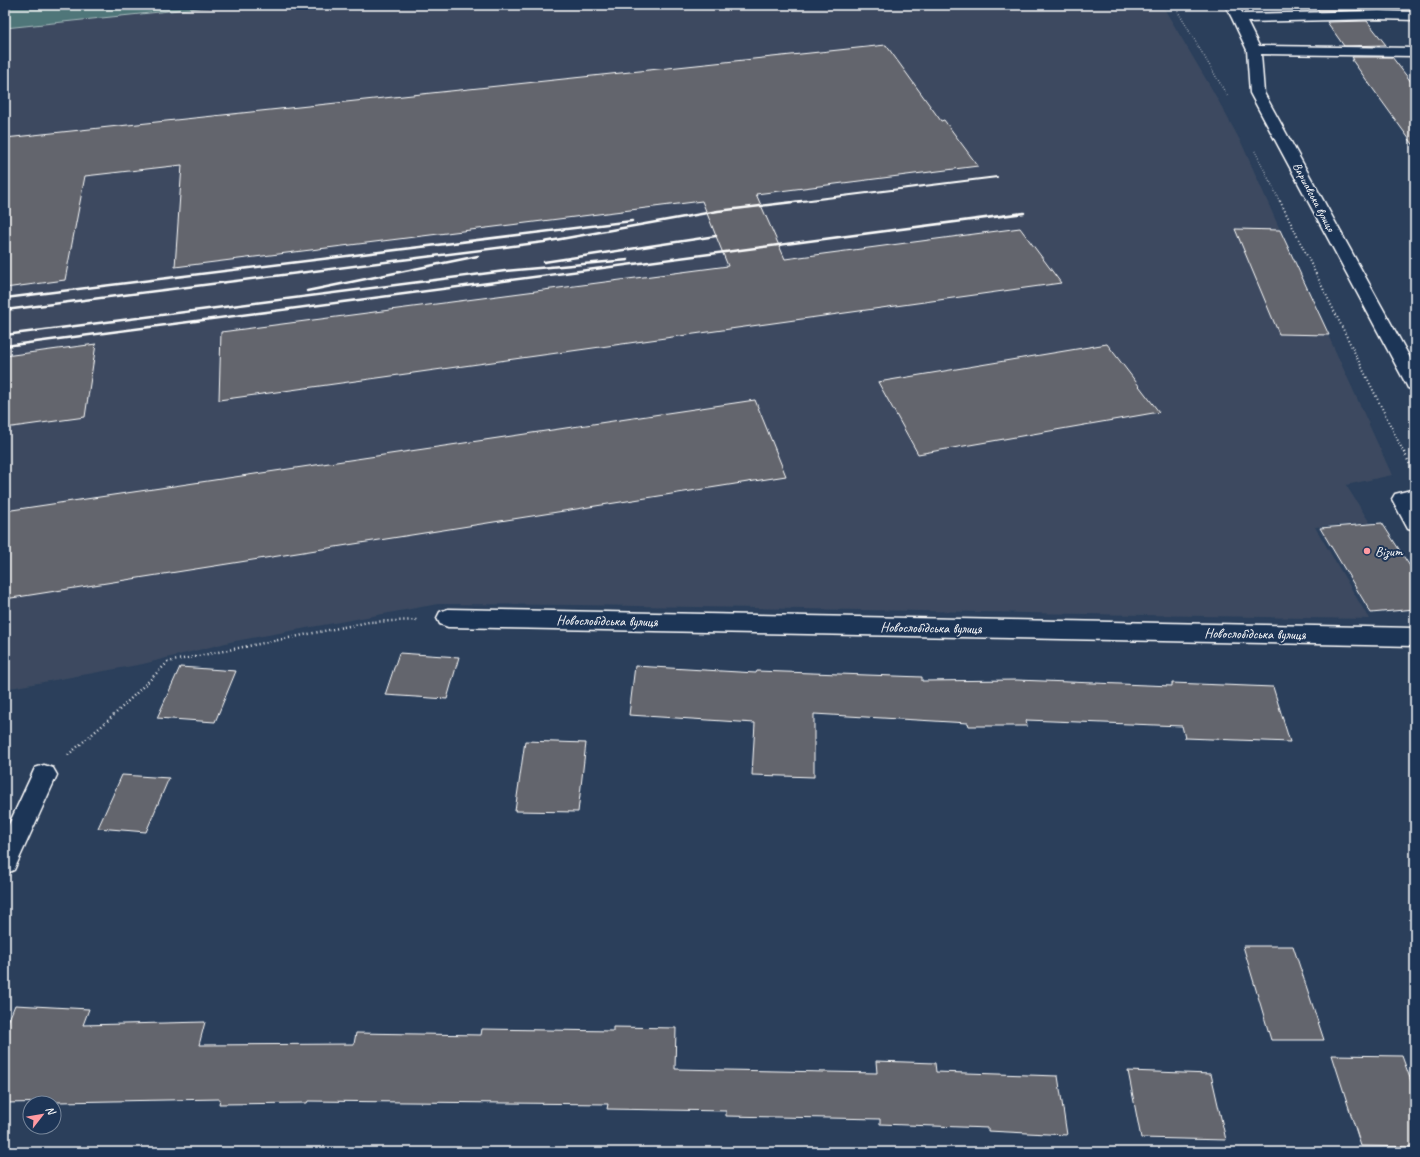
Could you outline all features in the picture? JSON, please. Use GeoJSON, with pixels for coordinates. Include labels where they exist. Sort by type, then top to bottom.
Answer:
{"type":"FeatureCollection","features":[{"type":"Feature","properties":{"kind":"street","name":"Варшавська вулиця"},"geometry":{"type":"LineString","coordinates":[[1231,5],[1240,18],[1254,50],[1257,93],[1415,384]]}},
{"type":"Feature","properties":{"kind":"street"},"geometry":{"type":"LineString","coordinates":[[1240,18],[1415,16]]}},
{"type":"Feature","properties":{"kind":"street"},"geometry":{"type":"LineString","coordinates":[[1254,50],[1415,52]]}},
{"type":"Feature","properties":{"kind":"street"},"geometry":{"type":"LineString","coordinates":[[1415,496],[1402,499],[1415,524]]}},
{"type":"Feature","properties":{"kind":"street","name":"Новослобідська вулиця"},"geometry":{"type":"LineString","coordinates":[[448,618],[1415,637]]}},
{"type":"Feature","properties":{"kind":"street"},"geometry":{"type":"LineString","coordinates":[[5,862],[44,775]]}},
{"type":"Feature","properties":{"kind":"path"},"geometry":{"type":"LineString","coordinates":[[1174,5],[1229,99]]}},
{"type":"Feature","properties":{"kind":"path"},"geometry":{"type":"LineString","coordinates":[[1253,148],[1415,475]]}},
{"type":"Feature","properties":{"kind":"path"},"geometry":{"type":"LineString","coordinates":[[44,775],[112,717],[168,662],[369,622],[448,618]]}},
{"type":"Feature","properties":{"kind":"shaded area"},"geometry":{"type":"Polygon","coordinates":[[[227,5],[1162,5],[1213,91],[1242,144],[1392,475],[1346,485],[1370,523],[1315,527],[1369,619],[579,605],[438,604],[230,642],[143,664],[5,689],[5,28],[227,5]]]}},
{"type":"Feature","properties":{"kind":"green space"},"geometry":{"type":"Polygon","coordinates":[[[5,5],[227,5],[5,28],[5,5]]]}},
{"type":"Feature","properties":{"kind":"building"},"geometry":{"type":"Polygon","coordinates":[[[1315,5],[1355,5],[1359,10],[1319,11],[1315,5]]]}},
{"type":"Feature","properties":{"kind":"building"},"geometry":{"type":"Polygon","coordinates":[[[1367,21],[1386,45],[1344,46],[1327,22],[1367,21]]]}},
{"type":"Feature","properties":{"kind":"building"},"geometry":{"type":"Polygon","coordinates":[[[886,45],[941,121],[944,120],[978,166],[756,194],[785,259],[1020,228],[1061,283],[219,400],[221,332],[728,266],[702,201],[175,267],[182,165],[85,176],[65,280],[5,288],[5,138],[886,45]]]}},
{"type":"Feature","properties":{"kind":"building"},"geometry":{"type":"Polygon","coordinates":[[[1352,57],[1392,57],[1415,87],[1415,147],[1352,60],[1354,60],[1352,57]]]}},
{"type":"Feature","properties":{"kind":"building"},"geometry":{"type":"Polygon","coordinates":[[[1235,229],[1280,230],[1329,335],[1279,334],[1235,229]]]}},
{"type":"Feature","properties":{"kind":"building"},"geometry":{"type":"Polygon","coordinates":[[[96,344],[85,417],[5,428],[5,356],[96,344]]]}},
{"type":"Feature","properties":{"kind":"building"},"geometry":{"type":"Polygon","coordinates":[[[1107,344],[1159,412],[918,454],[878,382],[1107,344]]]}},
{"type":"Feature","properties":{"kind":"building"},"geometry":{"type":"Polygon","coordinates":[[[755,400],[786,476],[5,599],[5,511],[755,400]]]}},
{"type":"Feature","properties":{"kind":"building","name":"Візит"},"geometry":{"type":"Polygon","coordinates":[[[1382,523],[1415,574],[1415,609],[1371,613],[1320,528],[1382,523]]]}},
{"type":"Feature","properties":{"kind":"building"},"geometry":{"type":"Polygon","coordinates":[[[399,653],[459,657],[447,699],[385,695],[399,653]]]}},
{"type":"Feature","properties":{"kind":"building"},"geometry":{"type":"Polygon","coordinates":[[[635,666],[756,673],[757,671],[922,677],[922,681],[1017,680],[1172,686],[1172,683],[1273,687],[1290,742],[1185,738],[1182,726],[1026,720],[1027,726],[969,726],[968,723],[814,714],[814,777],[752,775],[755,723],[629,715],[635,666]]]}},
{"type":"Feature","properties":{"kind":"building"},"geometry":{"type":"Polygon","coordinates":[[[180,667],[236,671],[215,722],[157,718],[180,667]]]}},
{"type":"Feature","properties":{"kind":"building"},"geometry":{"type":"Polygon","coordinates":[[[525,741],[586,743],[578,812],[515,811],[525,741]]]}},
{"type":"Feature","properties":{"kind":"building"},"geometry":{"type":"Polygon","coordinates":[[[122,775],[169,778],[146,832],[98,828],[122,775]]]}},
{"type":"Feature","properties":{"kind":"building"},"geometry":{"type":"Polygon","coordinates":[[[1243,946],[1293,946],[1324,1040],[1271,1040],[1243,946]]]}},
{"type":"Feature","properties":{"kind":"building"},"geometry":{"type":"Polygon","coordinates":[[[15,1005],[89,1009],[83,1025],[205,1022],[199,1045],[354,1044],[356,1033],[481,1035],[482,1029],[613,1031],[613,1027],[676,1028],[675,1069],[877,1073],[876,1061],[935,1063],[936,1072],[1058,1076],[1067,1135],[988,1131],[988,1128],[880,1124],[880,1119],[726,1116],[726,1111],[607,1109],[608,1104],[308,1101],[307,1103],[219,1104],[220,1099],[62,1102],[62,1095],[22,1095],[22,1103],[5,1103],[5,1029],[15,1005]]]}},
{"type":"Feature","properties":{"kind":"building"},"geometry":{"type":"Polygon","coordinates":[[[1332,1055],[1402,1056],[1415,1092],[1415,1147],[1361,1146],[1332,1055]]]}},
{"type":"Feature","properties":{"kind":"building"},"geometry":{"type":"Polygon","coordinates":[[[1128,1071],[1211,1074],[1226,1140],[1141,1138],[1128,1071]]]}},
{"type":"Feature","properties":{"kind":"railway"},"geometry":{"type":"LineString","coordinates":[[794,202],[997,177]]}},
{"type":"Feature","properties":{"kind":"railway"},"geometry":{"type":"LineString","coordinates":[[5,310],[544,242],[718,211],[802,201]]}},
{"type":"Feature","properties":{"kind":"railway"},"geometry":{"type":"LineString","coordinates":[[5,346],[1024,213]]}},
{"type":"Feature","properties":{"kind":"railway"},"geometry":{"type":"LineString","coordinates":[[5,298],[632,221]]}},
{"type":"Feature","properties":{"kind":"railway"},"geometry":{"type":"LineString","coordinates":[[544,262],[716,236]]}},
{"type":"Feature","properties":{"kind":"railway"},"geometry":{"type":"LineString","coordinates":[[307,291],[478,256]]}},
{"type":"Feature","properties":{"kind":"railway"},"geometry":{"type":"LineString","coordinates":[[5,335],[505,271],[628,260]]}},
{"type":"Feature","properties":{"kind":"place","name":"Візит"},"geometry":{"type":"Point","coordinates":[1367,551]}}]}
